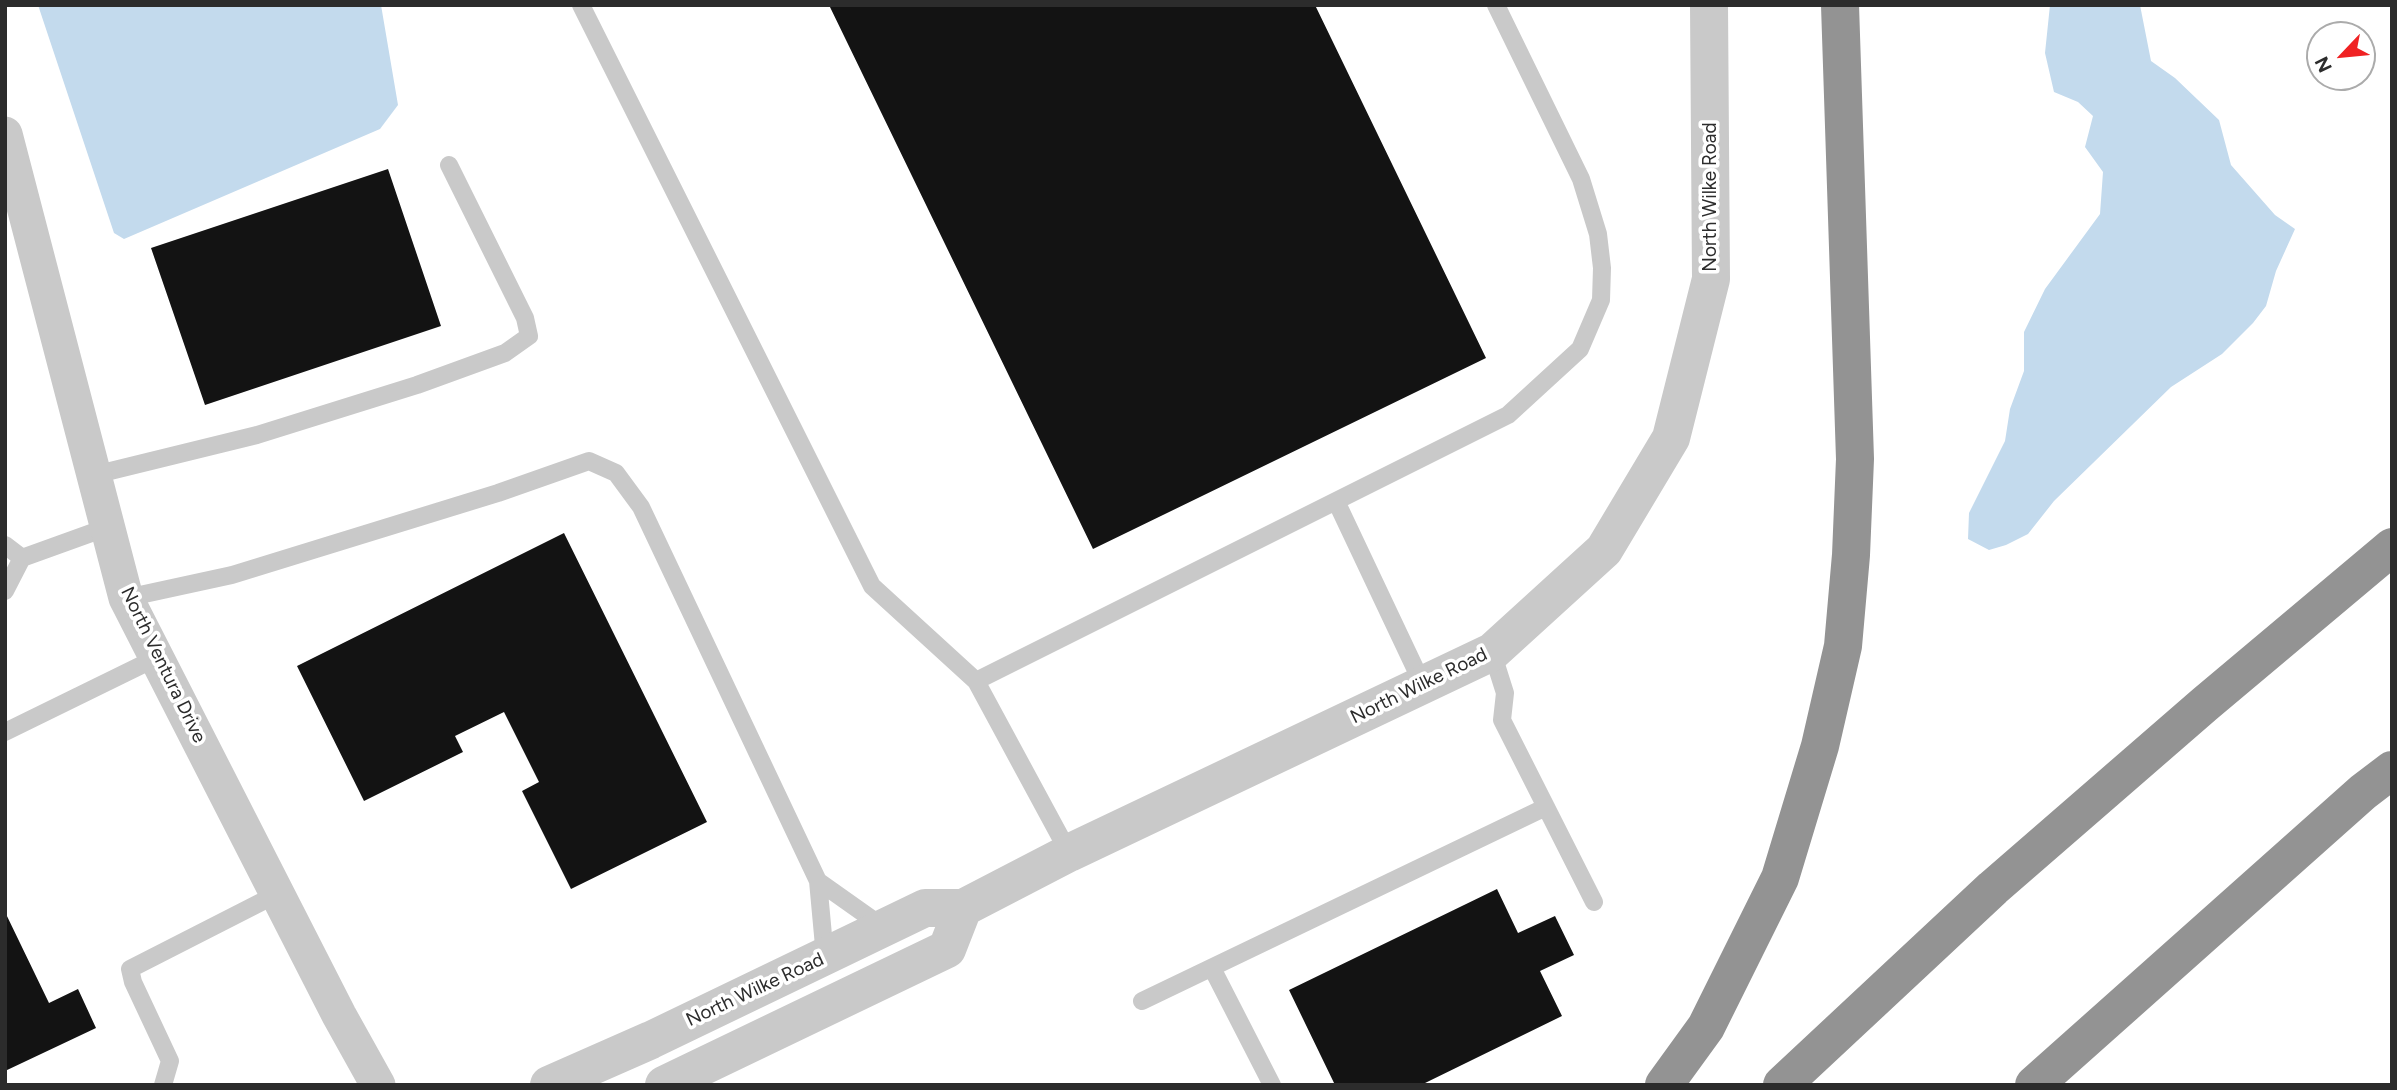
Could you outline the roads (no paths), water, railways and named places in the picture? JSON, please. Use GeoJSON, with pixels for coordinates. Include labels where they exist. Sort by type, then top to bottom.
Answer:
{"type":"FeatureCollection","features":[{"type":"Feature","properties":{"kind":"highway"},"geometry":{"type":"LineString","coordinates":[[1664,1085],[1706,1027],[1780,878],[1820,746],[1843,646],[1851,555],[1855,459],[1840,5]]}},
{"type":"Feature","properties":{"kind":"highway"},"geometry":{"type":"LineString","coordinates":[[1782,1085],[1993,888],[2205,704],[2392,547]]}},
{"type":"Feature","properties":{"kind":"highway"},"geometry":{"type":"LineString","coordinates":[[2034,1085],[2279,865],[2392,770]]}},
{"type":"Feature","properties":{"kind":"street","name":"North Wilke Road"},"geometry":{"type":"LineString","coordinates":[[663,1067],[825,957],[925,908],[963,908],[1069,853],[1492,652],[1604,550],[1671,438],[1712,279],[1709,5]]}},
{"type":"Feature","properties":{"kind":"street","name":"North Ventura Drive"},"geometry":{"type":"LineString","coordinates":[[5,134],[126,598],[339,1015],[378,1085]]}},
{"type":"Feature","properties":{"kind":"street","name":"North Wilke Road"},"geometry":{"type":"LineString","coordinates":[[549,1085],[663,1067],[947,949],[963,908]]}},
{"type":"Feature","properties":{"kind":"lane"},"geometry":{"type":"LineString","coordinates":[[581,5],[872,586],[976,681],[1069,853]]}},
{"type":"Feature","properties":{"kind":"lane"},"geometry":{"type":"LineString","coordinates":[[976,681],[1508,415],[1580,349],[1601,300],[1602,268],[1598,234],[1581,179],[1496,5]]}},
{"type":"Feature","properties":{"kind":"lane"},"geometry":{"type":"LineString","coordinates":[[94,475],[257,435],[417,385],[505,353],[528,336],[525,318],[449,165]]}},
{"type":"Feature","properties":{"kind":"lane"},"geometry":{"type":"LineString","coordinates":[[126,598],[232,575],[498,493],[589,461],[615,473],[641,507],[818,881],[825,957]]}},
{"type":"Feature","properties":{"kind":"lane"},"geometry":{"type":"LineString","coordinates":[[1336,501],[1423,685]]}},
{"type":"Feature","properties":{"kind":"lane"},"geometry":{"type":"LineString","coordinates":[[5,592],[22,558],[108,527]]}},
{"type":"Feature","properties":{"kind":"lane"},"geometry":{"type":"LineString","coordinates":[[5,545],[22,558]]}},
{"type":"Feature","properties":{"kind":"lane"},"geometry":{"type":"LineString","coordinates":[[1492,652],[1505,693],[1502,720],[1594,902]]}},
{"type":"Feature","properties":{"kind":"lane"},"geometry":{"type":"LineString","coordinates":[[5,732],[156,658]]}},
{"type":"Feature","properties":{"kind":"lane"},"geometry":{"type":"LineString","coordinates":[[1142,1002],[1546,807]]}},
{"type":"Feature","properties":{"kind":"lane"},"geometry":{"type":"LineString","coordinates":[[818,881],[884,928]]}},
{"type":"Feature","properties":{"kind":"lane"},"geometry":{"type":"LineString","coordinates":[[163,1085],[170,1060],[133,982],[130,969],[277,894]]}},
{"type":"Feature","properties":{"kind":"lane"},"geometry":{"type":"LineString","coordinates":[[1212,968],[1272,1085]]}},
{"type":"Feature","properties":{"kind":"water"},"geometry":{"type":"Polygon","coordinates":[[[38,5],[381,5],[398,105],[380,129],[124,239],[114,233],[38,5]]]}},
{"type":"Feature","properties":{"kind":"water"},"geometry":{"type":"Polygon","coordinates":[[[2050,5],[2140,5],[2151,61],[2175,78],[2219,120],[2231,165],[2275,215],[2295,229],[2276,271],[2266,306],[2253,323],[2222,354],[2171,387],[2054,501],[2028,534],[1989,550],[1968,539],[1969,513],[2005,441],[2010,409],[2024,371],[2024,332],[2045,289],[2100,214],[2103,172],[2085,147],[2093,116],[2078,102],[2054,92],[2045,53],[2050,5]]]}}]}
